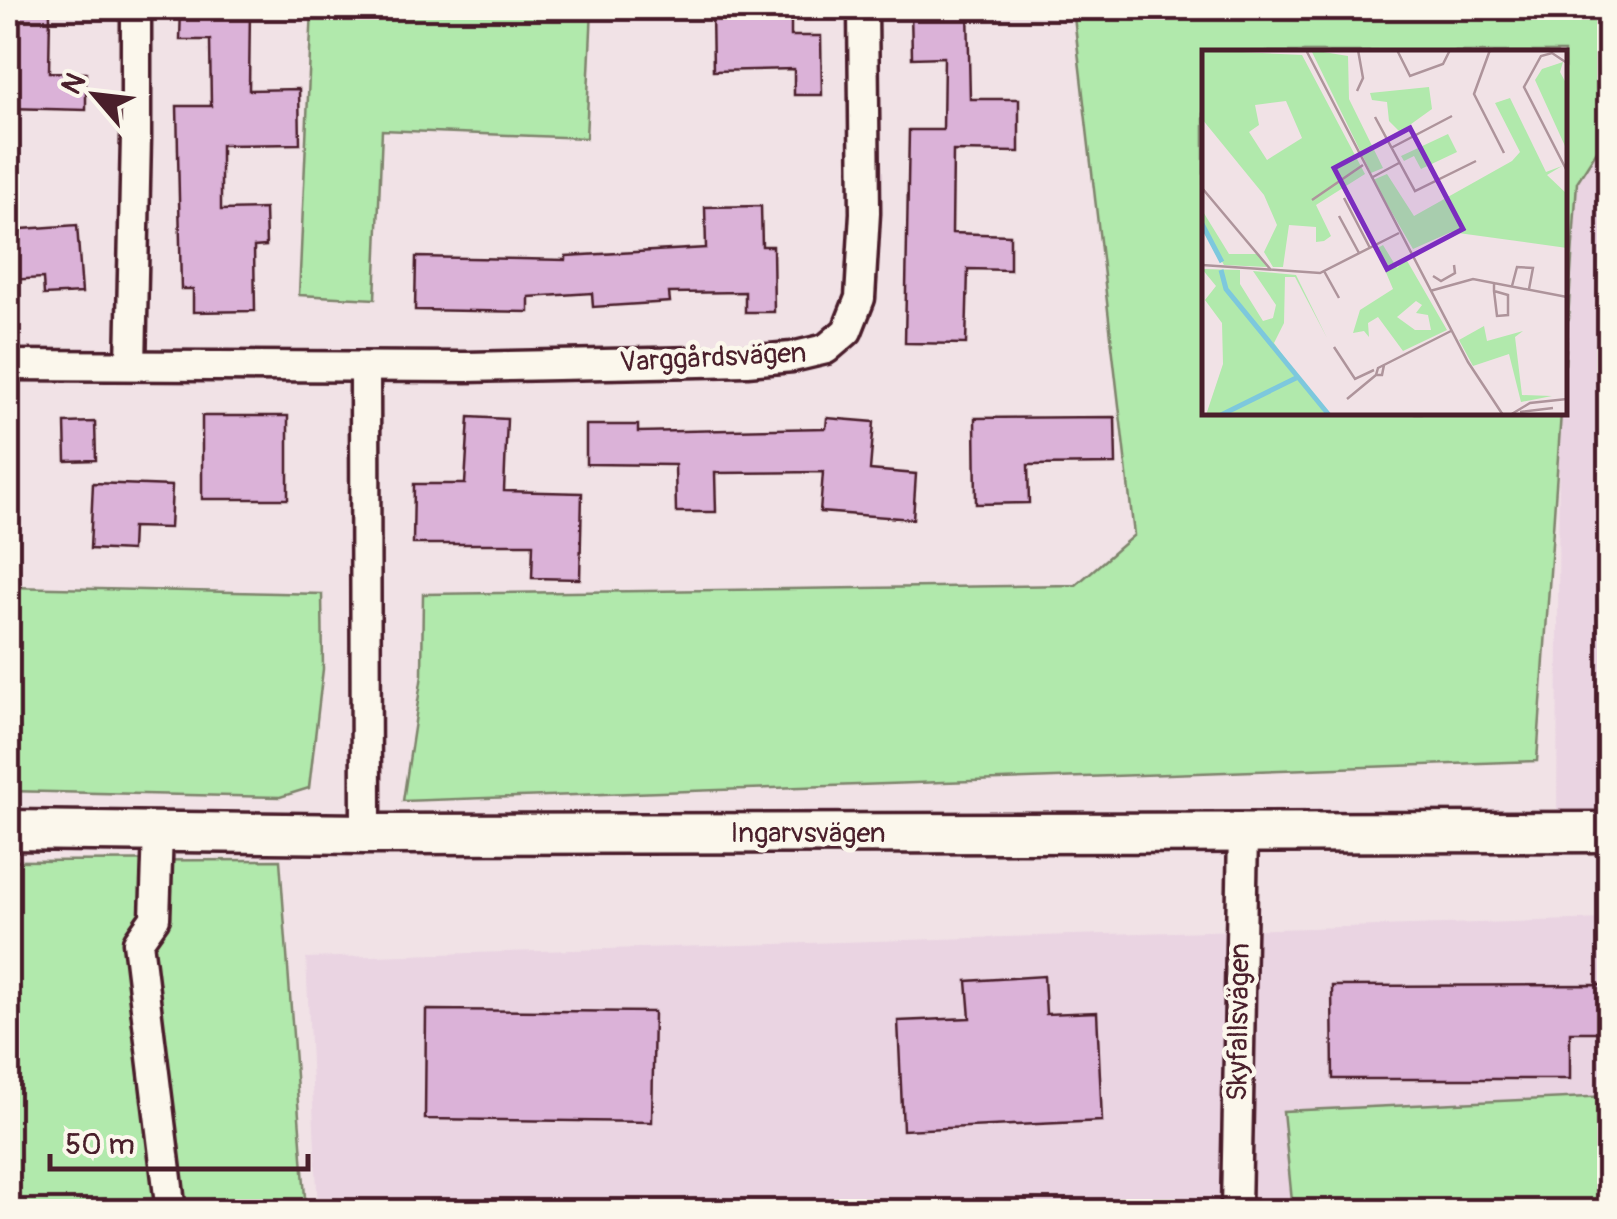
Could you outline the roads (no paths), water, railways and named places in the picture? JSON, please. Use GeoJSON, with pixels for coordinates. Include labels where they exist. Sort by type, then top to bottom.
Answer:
{"type":"FeatureCollection","features":[{"type":"Feature","properties":{"kind":"street"},"geometry":{"type":"LineString","coordinates":[[132,365],[136,8]]}},
{"type":"Feature","properties":{"kind":"street","name":"Varggårdsvägen"},"geometry":{"type":"LineString","coordinates":[[8,365],[467,368],[747,361],[826,349],[847,331],[862,285],[863,8]]}},
{"type":"Feature","properties":{"kind":"street"},"geometry":{"type":"LineString","coordinates":[[365,367],[366,834]]}},
{"type":"Feature","properties":{"kind":"street","name":"Ingarvsvägen"},"geometry":{"type":"LineString","coordinates":[[8,830],[366,834],[1610,832]]}},
{"type":"Feature","properties":{"kind":"street"},"geometry":{"type":"LineString","coordinates":[[158,832],[155,918],[138,942],[171,1212]]}},
{"type":"Feature","properties":{"kind":"street","name":"Skyfallsvägen"},"geometry":{"type":"LineString","coordinates":[[1236,1212],[1242,832]]}}]}
